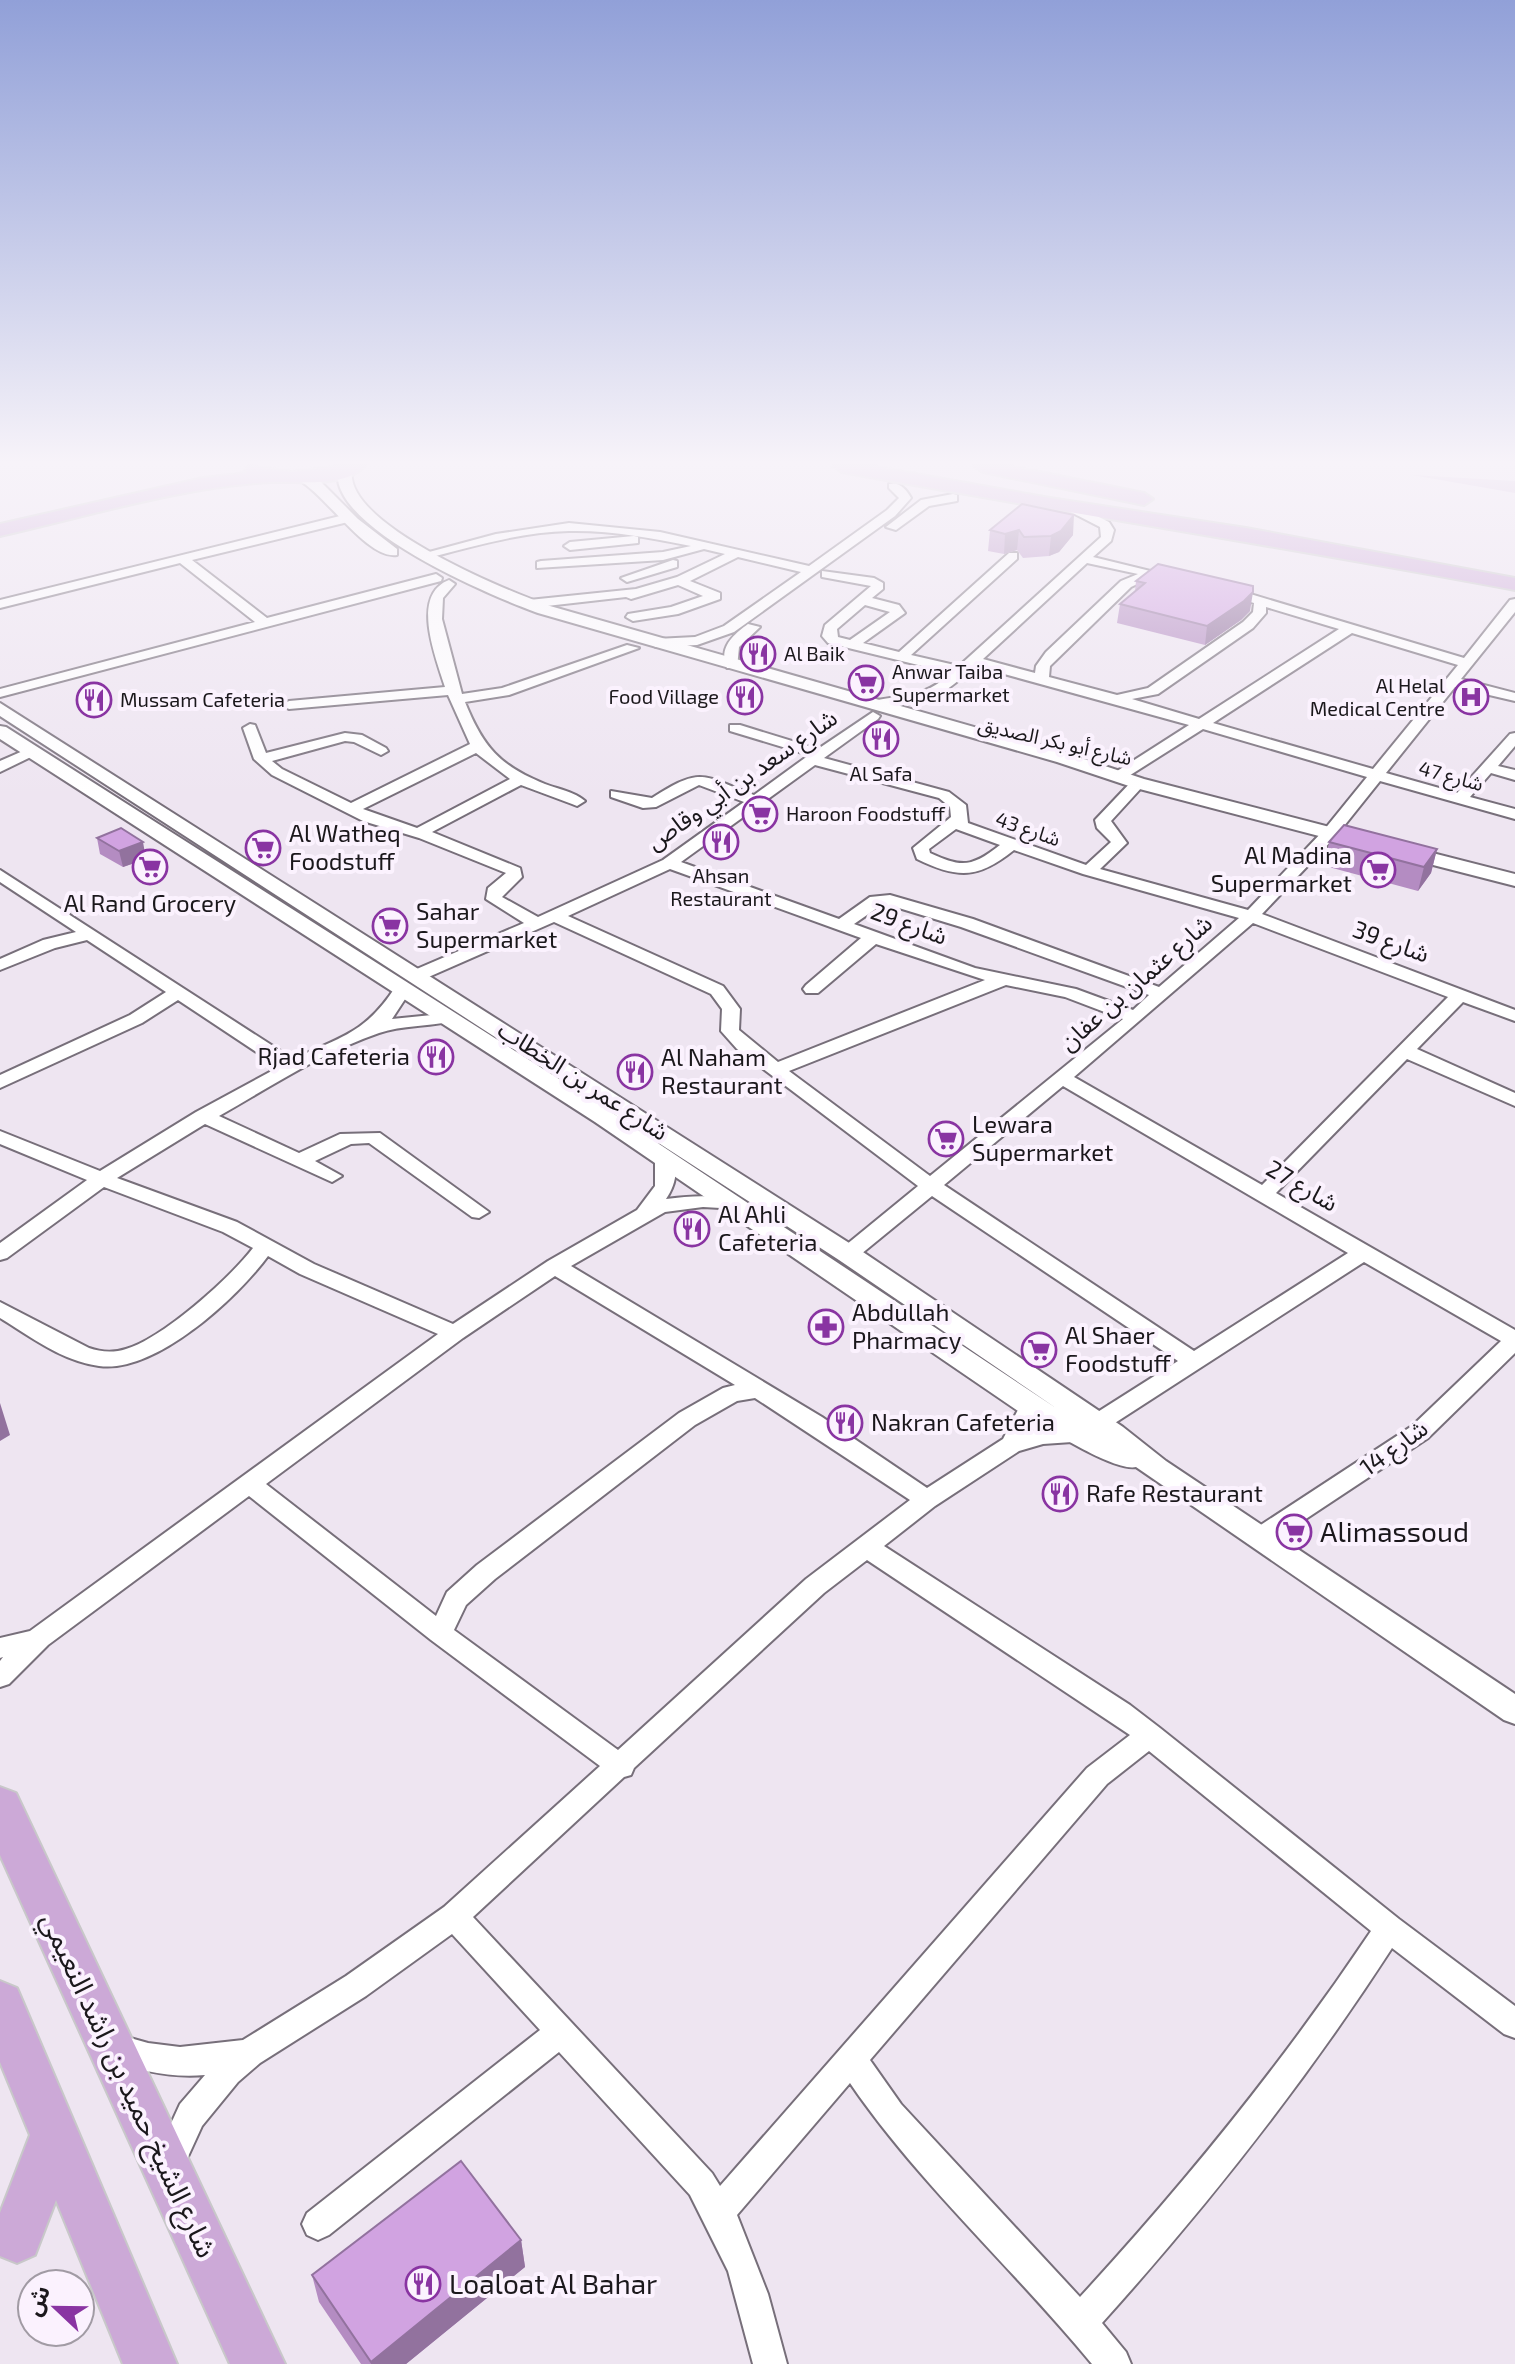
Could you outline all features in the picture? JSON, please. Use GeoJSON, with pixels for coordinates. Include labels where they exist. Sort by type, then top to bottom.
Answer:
{"type":"FeatureCollection","features":[{"type":"Feature","properties":{"kind":"main road"},"geometry":{"type":"LineString","coordinates":[[1447,576],[1512,590]]}},
{"type":"Feature","properties":{"kind":"main road"},"geometry":{"type":"LineString","coordinates":[[1458,576],[1512,590]]}},
{"type":"Feature","properties":{"kind":"main road","name":"شارع الشيخ حميد بن راشد النعيمي"},"geometry":{"type":"LineString","coordinates":[[0,1806],[258,2364]]}},
{"type":"Feature","properties":{"kind":"main road"},"geometry":{"type":"LineString","coordinates":[[0,2003],[150,2364]]}},
{"type":"Feature","properties":{"kind":"main road"},"geometry":{"type":"LineString","coordinates":[[17,2237],[55,2135]]}},
{"type":"Feature","properties":{"kind":"street"},"geometry":{"type":"LineString","coordinates":[[0,604],[112,576]]}},
{"type":"Feature","properties":{"kind":"street"},"geometry":{"type":"LineString","coordinates":[[204,576],[265,623]]}},
{"type":"Feature","properties":{"kind":"street","name":"شارع أبو بكر الصديق"},"geometry":{"type":"LineString","coordinates":[[434,576],[520,613],[632,648],[873,710],[1051,767],[1128,780],[1515,880]]}},
{"type":"Feature","properties":{"kind":"street","name":"شارع أبو بكر الصديق"},"geometry":{"type":"LineString","coordinates":[[461,576],[529,604],[873,710]]}},
{"type":"Feature","properties":{"kind":"street"},"geometry":{"type":"LineString","coordinates":[[632,576],[627,578],[633,617]]}},
{"type":"Feature","properties":{"kind":"street"},"geometry":{"type":"LineString","coordinates":[[529,604],[631,594],[688,576]]}},
{"type":"Feature","properties":{"kind":"street"},"geometry":{"type":"LineString","coordinates":[[656,643],[709,638],[740,622],[802,576]]}},
{"type":"Feature","properties":{"kind":"street"},"geometry":{"type":"LineString","coordinates":[[732,665],[732,645],[824,576]]}},
{"type":"Feature","properties":{"kind":"street"},"geometry":{"type":"LineString","coordinates":[[839,576],[877,584],[827,632],[833,640],[852,645],[898,613],[894,608],[862,600]]}},
{"type":"Feature","properties":{"kind":"street"},"geometry":{"type":"LineString","coordinates":[[901,657],[990,576]]}},
{"type":"Feature","properties":{"kind":"street","name":"شارع سعد بن أبي وقاص"},"geometry":{"type":"LineString","coordinates":[[410,982],[669,863],[816,757],[873,710],[920,699],[942,689],[1065,576]]}},
{"type":"Feature","properties":{"kind":"street"},"geometry":{"type":"LineString","coordinates":[[1042,678],[1043,666],[1051,655],[1126,584],[1144,576]]}},
{"type":"Feature","properties":{"kind":"street"},"geometry":{"type":"LineString","coordinates":[[1167,576],[1188,581]]}},
{"type":"Feature","properties":{"kind":"street"},"geometry":{"type":"LineString","coordinates":[[0,693],[265,623],[442,581],[435,608],[445,664],[478,746],[495,763],[521,779],[577,801]]}},
{"type":"Feature","properties":{"kind":"street"},"geometry":{"type":"LineString","coordinates":[[620,633],[633,617],[673,611],[715,596],[678,581]]}},
{"type":"Feature","properties":{"kind":"street"},"geometry":{"type":"LineString","coordinates":[[1213,587],[1469,664]]}},
{"type":"Feature","properties":{"kind":"street","name":"شارع عثمان بن عفان"},"geometry":{"type":"LineString","coordinates":[[848,1254],[1135,1017],[1251,916],[1330,833],[1469,664],[1512,590]]}},
{"type":"Feature","properties":{"kind":"street"},"geometry":{"type":"LineString","coordinates":[[1111,697],[1134,696],[1159,687],[1255,619],[1261,600]]}},
{"type":"Feature","properties":{"kind":"street"},"geometry":{"type":"LineString","coordinates":[[740,622],[746,627],[755,625]]}},
{"type":"Feature","properties":{"kind":"street"},"geometry":{"type":"LineString","coordinates":[[1089,871],[1119,843],[1117,837],[1103,825],[1103,820],[1128,780],[1200,724],[1352,627]]}},
{"type":"Feature","properties":{"kind":"street","name":"شارع 47"},"geometry":{"type":"LineString","coordinates":[[852,645],[901,657],[1042,678],[1376,777],[1515,814]]}},
{"type":"Feature","properties":{"kind":"street"},"geometry":{"type":"LineString","coordinates":[[289,705],[504,692],[632,648]]}},
{"type":"Feature","properties":{"kind":"street"},"geometry":{"type":"LineString","coordinates":[[1454,682],[1515,697]]}},
{"type":"Feature","properties":{"kind":"street","name":"شارع عمر بن الخطاب"},"geometry":{"type":"LineString","coordinates":[[0,708],[33,740],[613,1112],[848,1254],[1031,1406],[1088,1430]]}},
{"type":"Feature","properties":{"kind":"street"},"geometry":{"type":"LineString","coordinates":[[250,728],[261,759],[277,772],[369,818],[419,833],[514,871],[514,877],[494,892],[494,899],[717,990],[731,1009],[729,1024],[735,1039],[931,1186],[1194,1361]]}},
{"type":"Feature","properties":{"kind":"street"},"geometry":{"type":"LineString","coordinates":[[735,728],[816,757]]}},
{"type":"Feature","properties":{"kind":"street","name":"شارع عمر بن الخطاب"},"geometry":{"type":"LineString","coordinates":[[5,734],[33,740]]}},
{"type":"Feature","properties":{"kind":"street"},"geometry":{"type":"LineString","coordinates":[[261,759],[345,737],[357,738],[381,751]]}},
{"type":"Feature","properties":{"kind":"street"},"geometry":{"type":"LineString","coordinates":[[1460,799],[1515,737]]}},
{"type":"Feature","properties":{"kind":"street"},"geometry":{"type":"LineString","coordinates":[[0,767],[33,740]]}},
{"type":"Feature","properties":{"kind":"street"},"geometry":{"type":"LineString","coordinates":[[351,809],[478,746]]}},
{"type":"Feature","properties":{"kind":"street","name":"شارع 43"},"geometry":{"type":"LineString","coordinates":[[816,757],[944,795],[958,805],[958,820],[966,828],[1089,871],[1251,916]]}},
{"type":"Feature","properties":{"kind":"street"},"geometry":{"type":"LineString","coordinates":[[1488,768],[1515,775]]}},
{"type":"Feature","properties":{"kind":"street"},"geometry":{"type":"LineString","coordinates":[[419,833],[521,779]]}},
{"type":"Feature","properties":{"kind":"street"},"geometry":{"type":"LineString","coordinates":[[616,794],[643,803],[656,802],[685,783],[700,780],[757,801]]}},
{"type":"Feature","properties":{"kind":"street"},"geometry":{"type":"LineString","coordinates":[[958,820],[923,846],[920,851],[923,856],[951,868],[968,871],[983,867],[1012,844]]}},
{"type":"Feature","properties":{"kind":"street","name":"شارع 29"},"geometry":{"type":"LineString","coordinates":[[669,863],[970,972],[1070,993],[1135,1017]]}},
{"type":"Feature","properties":{"kind":"street"},"geometry":{"type":"LineString","coordinates":[[1,876],[292,1067]]}},
{"type":"Feature","properties":{"kind":"street"},"geometry":{"type":"LineString","coordinates":[[841,925],[876,901],[890,900],[967,923],[1162,994]]}},
{"type":"Feature","properties":{"kind":"street","name":"شارع 39"},"geometry":{"type":"LineString","coordinates":[[1251,916],[1512,1010]]}},
{"type":"Feature","properties":{"kind":"street"},"geometry":{"type":"LineString","coordinates":[[0,965],[49,944],[89,934]]}},
{"type":"Feature","properties":{"kind":"street"},"geometry":{"type":"LineString","coordinates":[[812,989],[873,937]]}},
{"type":"Feature","properties":{"kind":"street"},"geometry":{"type":"LineString","coordinates":[[775,1070],[1003,979]]}},
{"type":"Feature","properties":{"kind":"street"},"geometry":{"type":"LineString","coordinates":[[370,1030],[388,1014],[410,982]]}},
{"type":"Feature","properties":{"kind":"street","name":"شارع عمر بن الخطاب"},"geometry":{"type":"LineString","coordinates":[[410,982],[446,1017],[613,1112],[665,1160],[731,1205],[960,1344],[1088,1430],[1156,1468],[1515,1711]]}},
{"type":"Feature","properties":{"kind":"street"},"geometry":{"type":"LineString","coordinates":[[0,1082],[136,1019],[178,992]]}},
{"type":"Feature","properties":{"kind":"street"},"geometry":{"type":"LineString","coordinates":[[1264,1194],[1461,994]]}},
{"type":"Feature","properties":{"kind":"street"},"geometry":{"type":"LineString","coordinates":[[0,1253],[101,1179],[203,1116],[292,1067],[370,1030],[403,1021],[446,1017]]}},
{"type":"Feature","properties":{"kind":"street"},"geometry":{"type":"LineString","coordinates":[[1405,1051],[1515,1100]]}},
{"type":"Feature","properties":{"kind":"street","name":"شارع 27"},"geometry":{"type":"LineString","coordinates":[[1062,1078],[1515,1340]]}},
{"type":"Feature","properties":{"kind":"street"},"geometry":{"type":"LineString","coordinates":[[203,1116],[332,1176]]}},
{"type":"Feature","properties":{"kind":"street"},"geometry":{"type":"LineString","coordinates":[[0,1137],[230,1227],[307,1269],[455,1333]]}},
{"type":"Feature","properties":{"kind":"street"},"geometry":{"type":"LineString","coordinates":[[301,1160],[347,1138],[373,1137],[479,1212]]}},
{"type":"Feature","properties":{"kind":"street"},"geometry":{"type":"LineString","coordinates":[[647,1211],[665,1186],[665,1160]]}},
{"type":"Feature","properties":{"kind":"street"},"geometry":{"type":"LineString","coordinates":[[0,1677],[39,1638],[455,1333],[555,1266],[647,1211],[688,1202],[731,1205]]}},
{"type":"Feature","properties":{"kind":"street"},"geometry":{"type":"LineString","coordinates":[[0,1309],[90,1357],[122,1358],[152,1345],[230,1285],[254,1262],[265,1246]]}},
{"type":"Feature","properties":{"kind":"street"},"geometry":{"type":"LineString","coordinates":[[168,2167],[191,2115],[208,2092],[249,2053],[356,1986],[454,1916],[621,1767],[791,1606],[927,1500],[1011,1445],[1043,1436],[1088,1430],[1364,1252]]}},
{"type":"Feature","properties":{"kind":"street"},"geometry":{"type":"LineString","coordinates":[[555,1266],[759,1389],[927,1500]]}},
{"type":"Feature","properties":{"kind":"street","name":"شارع 14"},"geometry":{"type":"LineString","coordinates":[[1259,1538],[1420,1432],[1515,1340]]}},
{"type":"Feature","properties":{"kind":"street"},"geometry":{"type":"LineString","coordinates":[[440,1633],[456,1599],[486,1572],[687,1419],[731,1394],[759,1389]]}},
{"type":"Feature","properties":{"kind":"street"},"geometry":{"type":"LineString","coordinates":[[1011,1445],[1024,1426],[1031,1406]]}},
{"type":"Feature","properties":{"kind":"street"},"geometry":{"type":"LineString","coordinates":[[250,1484],[440,1633],[621,1767]]}},
{"type":"Feature","properties":{"kind":"street"},"geometry":{"type":"LineString","coordinates":[[866,1547],[1091,1692],[1151,1736],[1389,1928],[1515,2024]]}},
{"type":"Feature","properties":{"kind":"street"},"geometry":{"type":"LineString","coordinates":[[0,1648],[39,1638]]}},
{"type":"Feature","properties":{"kind":"street"},"geometry":{"type":"LineString","coordinates":[[719,2211],[1097,1776],[1122,1754],[1151,1736]]}},
{"type":"Feature","properties":{"kind":"street"},"geometry":{"type":"LineString","coordinates":[[454,1916],[682,2160],[719,2211],[748,2276],[770,2364]]}},
{"type":"Feature","properties":{"kind":"street"},"geometry":{"type":"LineString","coordinates":[[1080,2322],[1204,2184],[1257,2119],[1332,2016],[1389,1928]]}},
{"type":"Feature","properties":{"kind":"street"},"geometry":{"type":"LineString","coordinates":[[318,2224],[562,2031]]}},
{"type":"Feature","properties":{"kind":"street"},"geometry":{"type":"LineString","coordinates":[[112,2046],[154,2060],[177,2062],[200,2062],[249,2053]]}},
{"type":"Feature","properties":{"kind":"street"},"geometry":{"type":"LineString","coordinates":[[850,2058],[890,2115],[1080,2322],[1114,2364]]}},
{"type":"Feature","properties":{"kind":"building"},"geometry":{"type":"Polygon","coordinates":[[[1142,576],[1211,576],[1253,586],[1253,592],[1207,626],[1120,604],[1145,583],[1136,581],[1142,576]]]}},
{"type":"Feature","properties":{"kind":"building"},"geometry":{"type":"Polygon","coordinates":[[[1344,825],[1437,849],[1424,867],[1329,842],[1344,825]]]}},
{"type":"Feature","properties":{"kind":"building"},"geometry":{"type":"Polygon","coordinates":[[[121,828],[143,842],[119,851],[97,838],[121,828]]]}},
{"type":"Feature","properties":{"kind":"building","name":"Loaloat Al Bahar"},"geometry":{"type":"Polygon","coordinates":[[[461,2161],[521,2240],[371,2362],[312,2275],[461,2161]]]}},
{"type":"Feature","properties":{"kind":"place","name":"Al Baik"},"geometry":{"type":"Point","coordinates":[758,654]}},
{"type":"Feature","properties":{"kind":"place","name":"Anwar Taiba Supermarket"},"geometry":{"type":"Point","coordinates":[866,683]}},
{"type":"Feature","properties":{"kind":"place","name":"Food Village"},"geometry":{"type":"Point","coordinates":[745,697]}},
{"type":"Feature","properties":{"kind":"place","name":"Al Helal Medical Centre"},"geometry":{"type":"Point","coordinates":[1471,697]}},
{"type":"Feature","properties":{"kind":"place","name":"Mussam Cafeteria"},"geometry":{"type":"Point","coordinates":[94,700]}},
{"type":"Feature","properties":{"kind":"place","name":"Al Safa"},"geometry":{"type":"Point","coordinates":[881,739]}},
{"type":"Feature","properties":{"kind":"place","name":"Haroon Foodstuff"},"geometry":{"type":"Point","coordinates":[760,814]}},
{"type":"Feature","properties":{"kind":"place","name":"Ahsan Restaurant"},"geometry":{"type":"Point","coordinates":[721,842]}},
{"type":"Feature","properties":{"kind":"place","name":"Al Watheq Foodstuff"},"geometry":{"type":"Point","coordinates":[263,848]}},
{"type":"Feature","properties":{"kind":"place","name":"Al Rand Grocery"},"geometry":{"type":"Point","coordinates":[150,867]}},
{"type":"Feature","properties":{"kind":"place","name":"Al Madina Supermarket"},"geometry":{"type":"Point","coordinates":[1378,870]}},
{"type":"Feature","properties":{"kind":"place","name":"Sahar Supermarket"},"geometry":{"type":"Point","coordinates":[390,926]}},
{"type":"Feature","properties":{"kind":"place","name":"Rjad Cafeteria"},"geometry":{"type":"Point","coordinates":[436,1057]}},
{"type":"Feature","properties":{"kind":"place","name":"Al Naham Restaurant"},"geometry":{"type":"Point","coordinates":[635,1072]}},
{"type":"Feature","properties":{"kind":"place","name":"Lewara Supermarket"},"geometry":{"type":"Point","coordinates":[946,1139]}},
{"type":"Feature","properties":{"kind":"place","name":"Al Ahli Cafeteria"},"geometry":{"type":"Point","coordinates":[692,1229]}},
{"type":"Feature","properties":{"kind":"place","name":"Abdullah Pharmacy"},"geometry":{"type":"Point","coordinates":[826,1327]}},
{"type":"Feature","properties":{"kind":"place","name":"Al Shaer Foodstuff"},"geometry":{"type":"Point","coordinates":[1039,1350]}},
{"type":"Feature","properties":{"kind":"place","name":"Nakran Cafeteria"},"geometry":{"type":"Point","coordinates":[845,1423]}},
{"type":"Feature","properties":{"kind":"place","name":"Rafe Restaurant"},"geometry":{"type":"Point","coordinates":[1060,1494]}},
{"type":"Feature","properties":{"kind":"place","name":"Alimassoud"},"geometry":{"type":"Point","coordinates":[1294,1532]}},
{"type":"Feature","properties":{"kind":"place","name":"Loaloat Al Bahar"},"geometry":{"type":"Point","coordinates":[423,2284]}}]}
